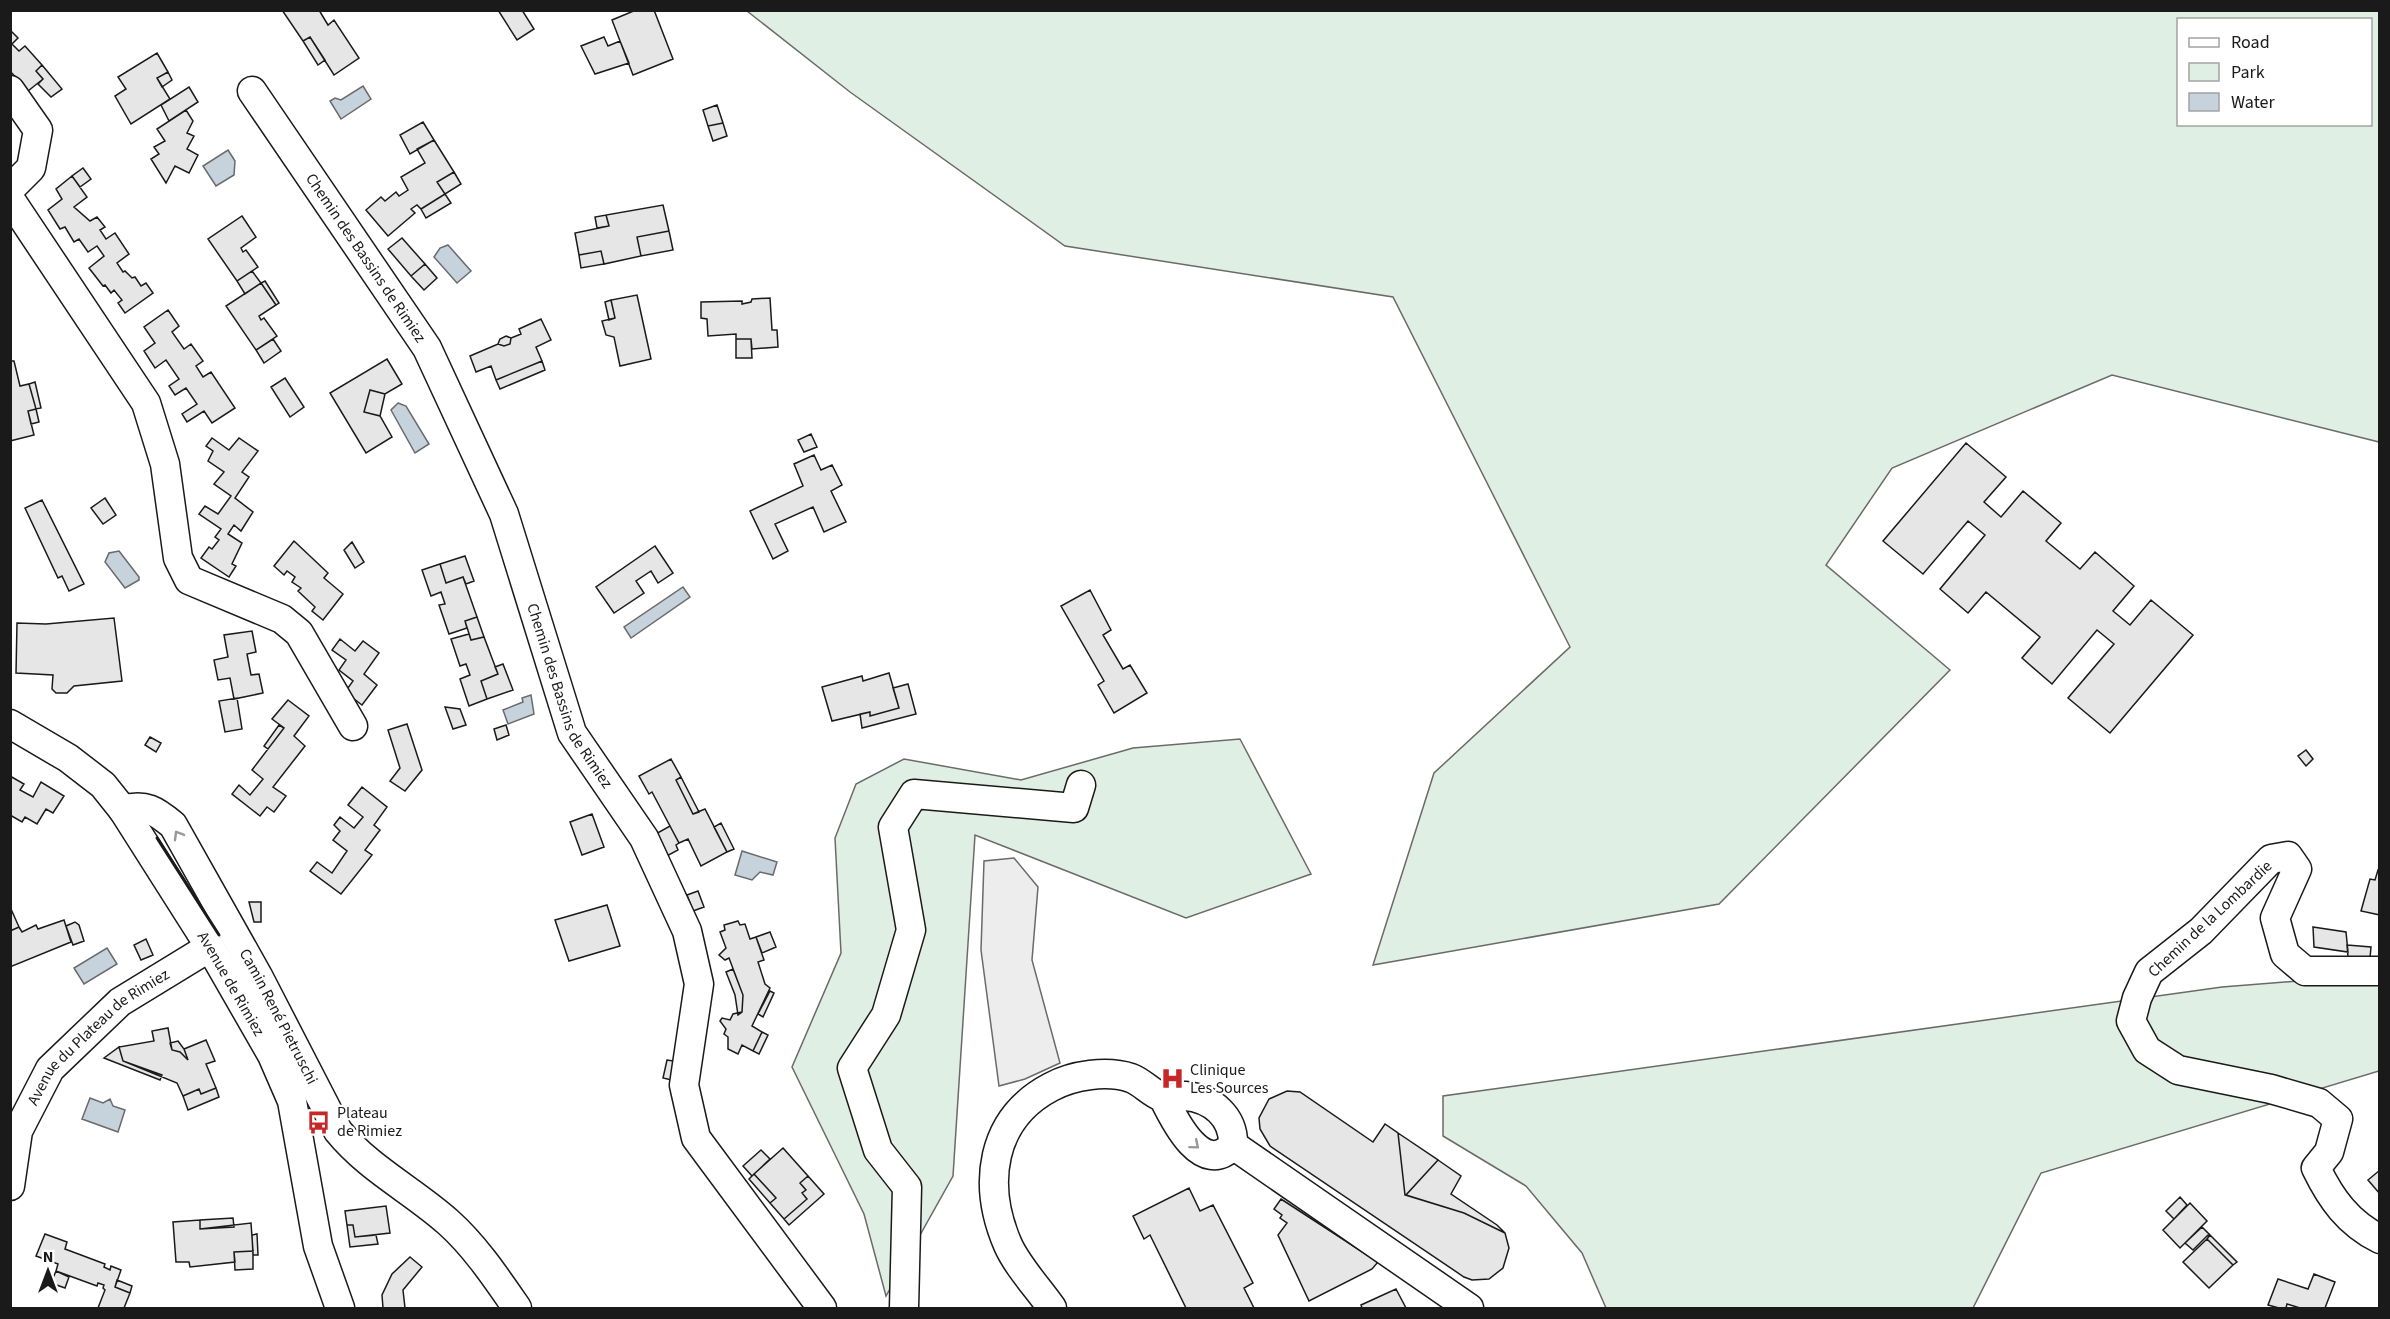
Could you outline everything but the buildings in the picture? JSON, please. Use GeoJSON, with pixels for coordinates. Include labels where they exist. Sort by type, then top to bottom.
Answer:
{"type":"FeatureCollection","features":[{"type":"Feature","properties":{"kind":"street"},"geometry":{"type":"LineString","coordinates":[[10,90],[38,130],[31,168],[10,189]]}},
{"type":"Feature","properties":{"kind":"street","name":"Chemin des Bassins de Rimiez"},"geometry":{"type":"LineString","coordinates":[[252,91],[427,348],[437,369],[504,514],[572,733],[644,838],[687,931],[699,984],[684,1085],[696,1138],[822,1308]]}},
{"type":"Feature","properties":{"kind":"street"},"geometry":{"type":"LineString","coordinates":[[10,199],[146,403],[165,464],[178,558],[189,580],[282,619],[299,633],[353,726]]}},
{"type":"Feature","properties":{"kind":"street","name":"Avenue de Rimiez"},"geometry":{"type":"LineString","coordinates":[[10,724],[90,774],[103,785],[123,810],[210,947],[284,1078],[298,1133],[309,1207],[318,1246],[340,1308]]}},
{"type":"Feature","properties":{"kind":"street"},"geometry":{"type":"LineString","coordinates":[[904,1308],[907,1188],[878,1150],[852,1068],[886,1015],[911,930],[893,826],[915,794],[1074,808],[1081,785]]}},
{"type":"Feature","properties":{"kind":"street","name":"Camin René Pietruschi"},"geometry":{"type":"LineString","coordinates":[[123,810],[138,806],[160,814],[173,825],[208,885],[339,1131],[356,1153],[449,1223],[518,1308]]}},
{"type":"Feature","properties":{"kind":"street","name":"Chemin de la Lombardie"},"geometry":{"type":"LineString","coordinates":[[2379,971],[2305,971],[2285,954],[2275,918],[2297,869],[2288,856],[2271,859],[2201,931],[2149,972],[2137,998],[2131,1021],[2147,1050],[2178,1070],[2271,1089],[2319,1103],[2338,1119],[2329,1152],[2316,1168],[2329,1195],[2359,1229],[2379,1239]]}},
{"type":"Feature","properties":{"kind":"street","name":"Avenue du Plateau de Rimiez"},"geometry":{"type":"LineString","coordinates":[[10,1186],[18,1131],[50,1069],[120,1002],[210,947]]}},
{"type":"Feature","properties":{"kind":"street"},"geometry":{"type":"LineString","coordinates":[[1052,1308],[1008,1246],[996,1209],[992,1180],[999,1145],[1009,1123],[1034,1096],[1063,1080],[1092,1075],[1130,1078],[1163,1097],[1204,1099],[1229,1119],[1234,1131],[1233,1145]]}},
{"type":"Feature","properties":{"kind":"street"},"geometry":{"type":"LineString","coordinates":[[1163,1097],[1173,1118],[1188,1140],[1207,1155],[1219,1155],[1233,1145]]}},
{"type":"Feature","properties":{"kind":"street"},"geometry":{"type":"LineString","coordinates":[[1233,1145],[1469,1308]]}},
{"type":"Feature","properties":{"kind":"green space"},"geometry":{"type":"Polygon","coordinates":[[[747,11],[2379,11],[2379,442],[2112,375],[1892,468],[1826,565],[1950,670],[1719,904],[1373,965],[1434,773],[1570,647],[1393,297],[1065,246],[850,92],[747,11]]]}},
{"type":"Feature","properties":{"kind":"green space"},"geometry":{"type":"Polygon","coordinates":[[[1240,739],[1311,874],[1186,918],[975,835],[953,1176],[886,1296],[864,1214],[792,1067],[841,953],[835,838],[856,784],[904,759],[1021,780],[1133,748],[1240,739]]]}},
{"type":"Feature","properties":{"kind":"green space"},"geometry":{"type":"Polygon","coordinates":[[[2298,981],[2379,981],[2379,1071],[2041,1173],[1973,1308],[1606,1308],[1582,1253],[1526,1186],[1443,1136],[1443,1096],[2222,987],[2298,981]]]}},
{"type":"Feature","properties":{"kind":"shaded area"},"geometry":{"type":"Polygon","coordinates":[[[1014,858],[1038,887],[1032,960],[1060,1063],[1025,1079],[999,1086],[981,950],[984,861],[1014,858]]]}},
{"type":"Feature","properties":{"kind":"water"},"geometry":{"type":"Polygon","coordinates":[[[363,86],[371,99],[341,119],[330,101],[335,98],[341,100],[363,86]]]}},
{"type":"Feature","properties":{"kind":"water"},"geometry":{"type":"Polygon","coordinates":[[[228,150],[235,161],[234,175],[216,186],[203,166],[228,150]]]}},
{"type":"Feature","properties":{"kind":"water"},"geometry":{"type":"Polygon","coordinates":[[[448,245],[471,271],[457,283],[434,257],[440,248],[448,245]]]}},
{"type":"Feature","properties":{"kind":"water"},"geometry":{"type":"Polygon","coordinates":[[[398,403],[406,406],[429,444],[415,453],[391,410],[398,403]]]}},
{"type":"Feature","properties":{"kind":"water"},"geometry":{"type":"Polygon","coordinates":[[[119,551],[139,577],[139,580],[125,588],[105,562],[109,553],[119,551]]]}},
{"type":"Feature","properties":{"kind":"water"},"geometry":{"type":"Polygon","coordinates":[[[683,587],[690,597],[631,638],[624,627],[683,587]]]}},
{"type":"Feature","properties":{"kind":"water"},"geometry":{"type":"Polygon","coordinates":[[[531,695],[534,714],[508,724],[503,710],[523,702],[522,698],[531,695]]]}},
{"type":"Feature","properties":{"kind":"water"},"geometry":{"type":"Polygon","coordinates":[[[742,851],[777,862],[773,875],[760,872],[752,880],[735,875],[742,851]]]}},
{"type":"Feature","properties":{"kind":"water"},"geometry":{"type":"Polygon","coordinates":[[[107,948],[117,964],[84,984],[74,968],[107,948]]]}},
{"type":"Feature","properties":{"kind":"water"},"geometry":{"type":"Polygon","coordinates":[[[90,1098],[103,1103],[110,1099],[113,1106],[125,1110],[118,1132],[82,1119],[90,1098]]]}},
{"type":"Feature","properties":{"kind":"wall"},"geometry":{"type":"LineString","coordinates":[[157,838],[219,935]]}},
{"type":"Feature","properties":{"kind":"place","name":"Clinique Les Sources"},"geometry":{"type":"Point","coordinates":[1172,1079]}},
{"type":"Feature","properties":{"kind":"place","name":"Plateau de Rimiez"},"geometry":{"type":"Point","coordinates":[319,1122]}}]}
